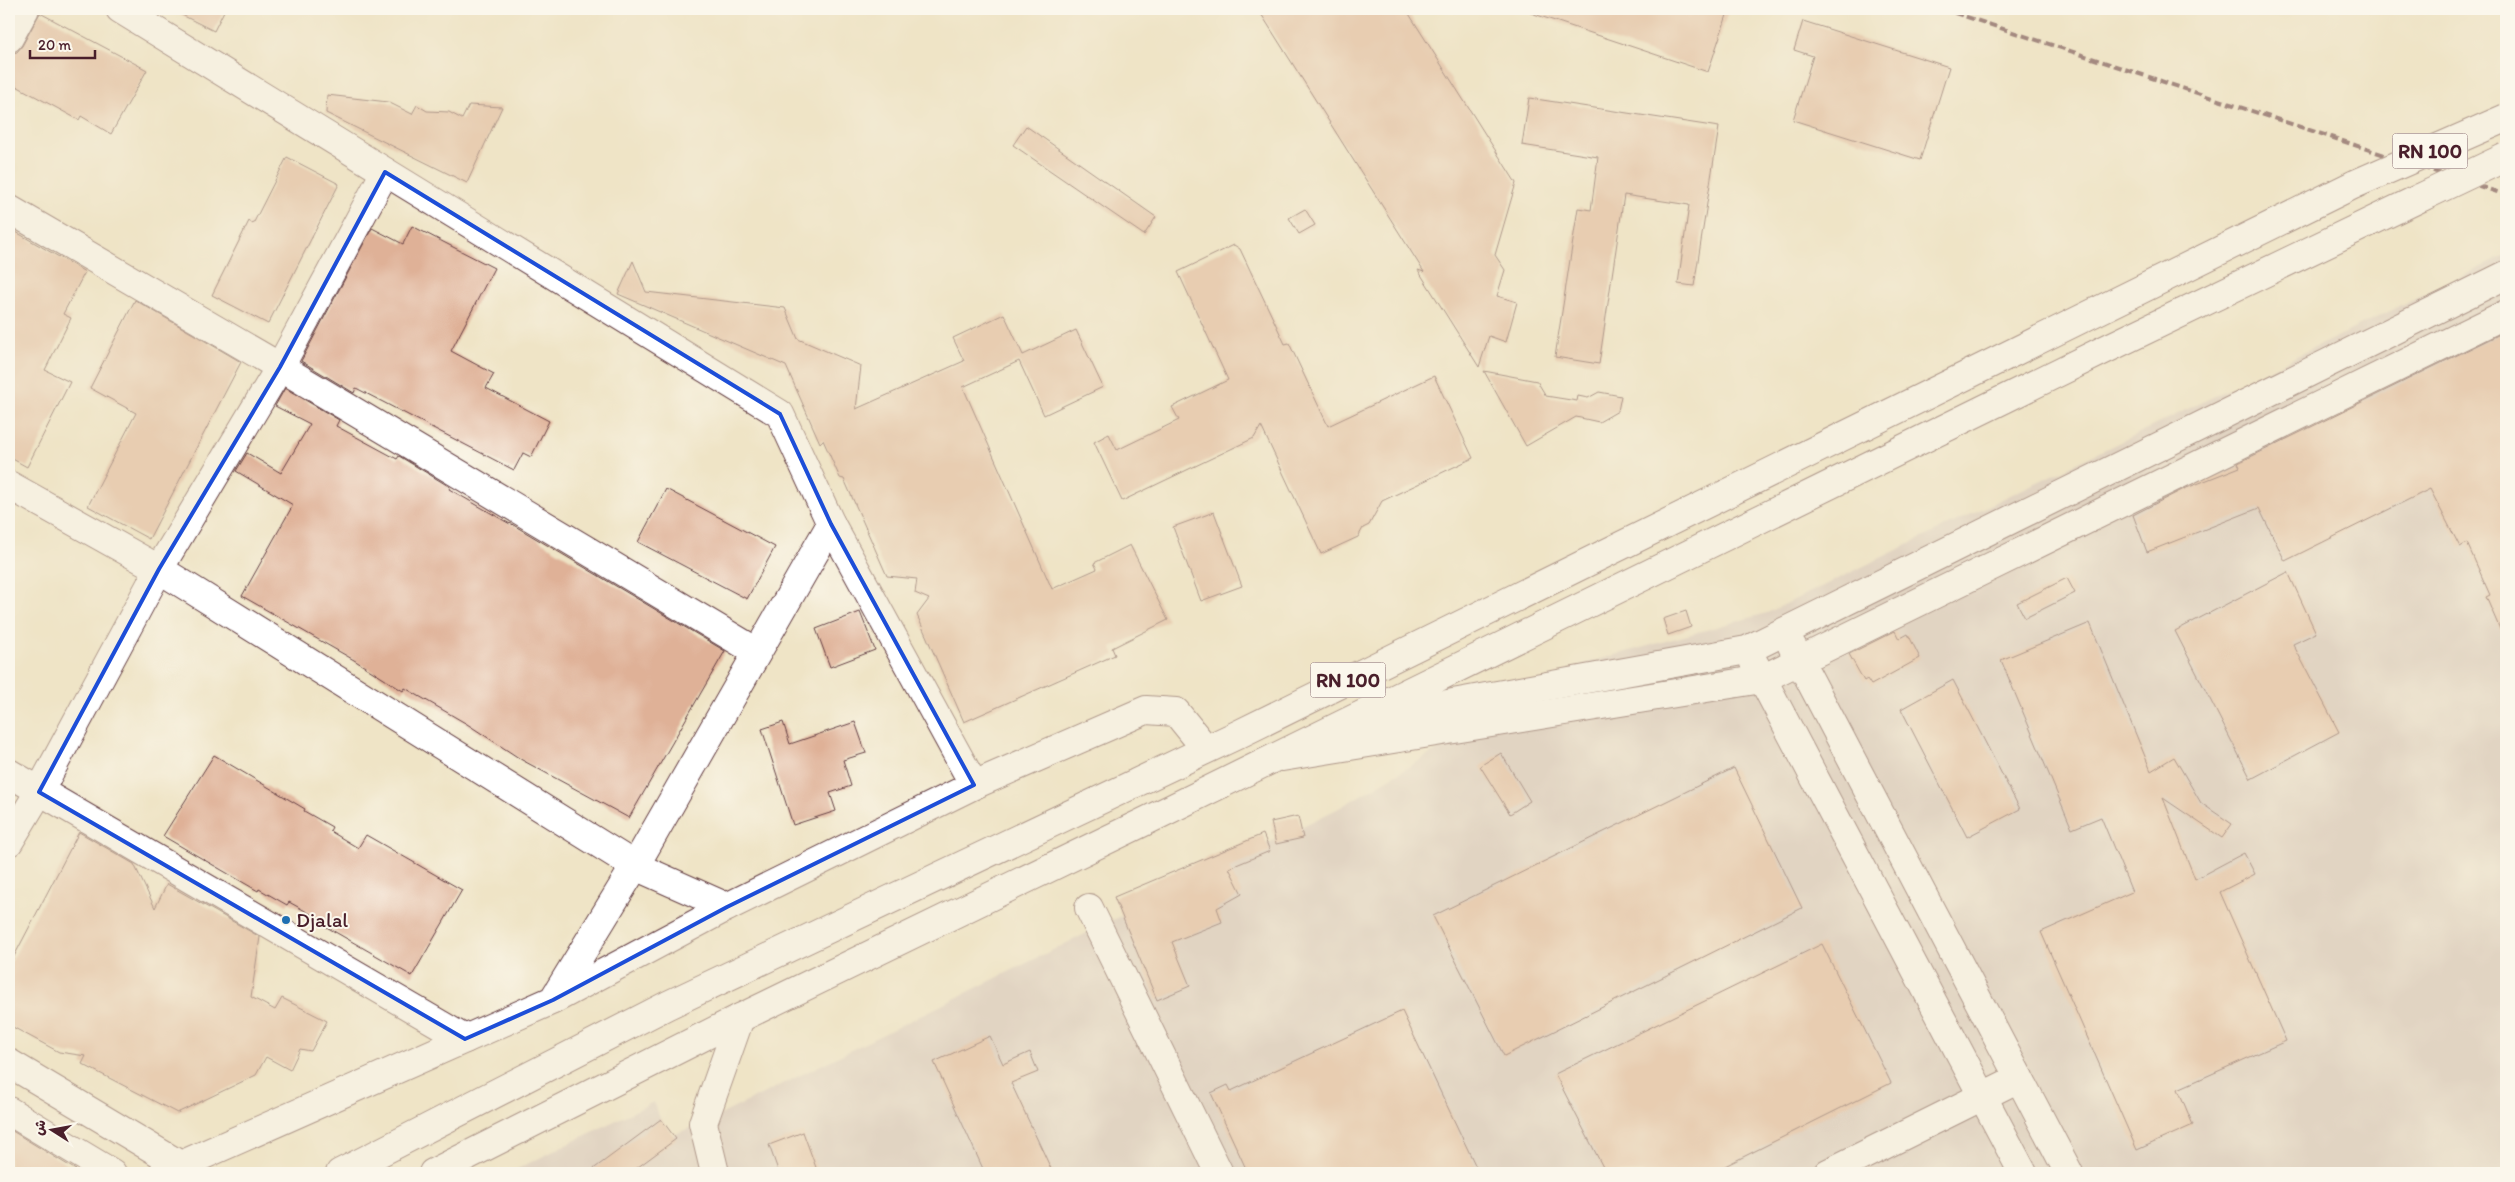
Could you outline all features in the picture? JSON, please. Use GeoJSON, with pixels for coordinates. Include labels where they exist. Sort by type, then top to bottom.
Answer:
{"type":"FeatureCollection","features":[{"type":"Feature","properties":{"kind":"main road"},"geometry":{"type":"LineString","coordinates":[[9,38],[25,9]]}},
{"type":"Feature","properties":{"kind":"main road"},"geometry":{"type":"LineString","coordinates":[[120,9],[780,414],[831,524],[974,784]]}},
{"type":"Feature","properties":{"kind":"main road","name":"RN 100"},"geometry":{"type":"LineString","coordinates":[[340,1173],[684,996],[1206,749],[2355,184],[2506,118]]}},
{"type":"Feature","properties":{"kind":"main road","name":"RN 100"},"geometry":{"type":"LineString","coordinates":[[433,1173],[740,1018],[1274,759],[2102,351],[2506,157]]}},
{"type":"Feature","properties":{"kind":"main road"},"geometry":{"type":"LineString","coordinates":[[9,842],[40,792],[159,568],[280,366],[385,172]]}},
{"type":"Feature","properties":{"kind":"main road"},"geometry":{"type":"LineString","coordinates":[[9,209],[280,366],[757,652]]}},
{"type":"Feature","properties":{"kind":"main road"},"geometry":{"type":"LineString","coordinates":[[1347,722],[1747,650],[2506,275]]}},
{"type":"Feature","properties":{"kind":"main road"},"geometry":{"type":"LineString","coordinates":[[1274,759],[1762,679],[2506,314]]}},
{"type":"Feature","properties":{"kind":"main road"},"geometry":{"type":"LineString","coordinates":[[9,485],[159,568],[634,866],[727,907]]}},
{"type":"Feature","properties":{"kind":"main road"},"geometry":{"type":"LineString","coordinates":[[553,1000],[634,866],[831,524]]}},
{"type":"Feature","properties":{"kind":"main road"},"geometry":{"type":"LineString","coordinates":[[1785,632],[2069,1173]]}},
{"type":"Feature","properties":{"kind":"main road"},"geometry":{"type":"LineString","coordinates":[[1747,650],[2023,1173]]}},
{"type":"Feature","properties":{"kind":"main road"},"geometry":{"type":"LineString","coordinates":[[9,1063],[177,1171],[553,1000],[727,907],[974,784],[1146,710],[1176,712],[1206,749]]}},
{"type":"Feature","properties":{"kind":"main road"},"geometry":{"type":"LineString","coordinates":[[9,773],[465,1039]]}},
{"type":"Feature","properties":{"kind":"main road"},"geometry":{"type":"LineString","coordinates":[[1089,908],[1219,1173]]}},
{"type":"Feature","properties":{"kind":"main road"},"geometry":{"type":"LineString","coordinates":[[715,1173],[703,1123],[740,1018]]}},
{"type":"Feature","properties":{"kind":"main road"},"geometry":{"type":"LineString","coordinates":[[1828,1173],[2019,1078]]}},
{"type":"Feature","properties":{"kind":"main road"},"geometry":{"type":"LineString","coordinates":[[9,1111],[112,1173]]}},
{"type":"Feature","properties":{"kind":"highlighted area"},"geometry":{"type":"Polygon","coordinates":[[[385,172],[780,414],[831,524],[974,785],[727,907],[553,1000],[465,1039],[39,792],[159,569],[280,367],[385,172]]]}},
{"type":"Feature","properties":{"kind":"shaded area"},"geometry":{"type":"Polygon","coordinates":[[[2506,255],[2506,1173],[509,1173],[653,1102],[668,1137],[716,1117],[1339,808],[1583,664],[1767,613],[2506,255]]]}},
{"type":"Feature","properties":{"kind":"building"},"geometry":{"type":"Polygon","coordinates":[[[170,9],[225,9],[214,31],[170,9]]]}},
{"type":"Feature","properties":{"kind":"building"},"geometry":{"type":"Polygon","coordinates":[[[1258,9],[1406,9],[1516,183],[1495,255],[1505,270],[1497,296],[1517,302],[1506,342],[1489,336],[1479,367],[1418,270],[1424,272],[1258,9]]]}},
{"type":"Feature","properties":{"kind":"building"},"geometry":{"type":"Polygon","coordinates":[[[1528,9],[1729,9],[1708,72],[1528,12],[1528,9]]]}},
{"type":"Feature","properties":{"kind":"building"},"geometry":{"type":"Polygon","coordinates":[[[40,13],[147,70],[111,134],[81,116],[79,120],[9,82],[9,54],[17,52],[22,46],[40,13]]]}},
{"type":"Feature","properties":{"kind":"building"},"geometry":{"type":"Polygon","coordinates":[[[1803,21],[1949,67],[1920,160],[1793,120],[1813,56],[1794,50],[1803,21]]]}},
{"type":"Feature","properties":{"kind":"building"},"geometry":{"type":"Polygon","coordinates":[[[327,95],[388,102],[412,114],[417,105],[427,111],[449,112],[462,119],[469,105],[502,107],[467,183],[326,113],[327,95]]]}},
{"type":"Feature","properties":{"kind":"building"},"geometry":{"type":"Polygon","coordinates":[[[1529,98],[1719,127],[1694,286],[1678,284],[1689,205],[1624,195],[1599,364],[1555,357],[1578,208],[1591,210],[1598,157],[1522,145],[1529,98]]]}},
{"type":"Feature","properties":{"kind":"building"},"geometry":{"type":"Polygon","coordinates":[[[1026,126],[1156,217],[1144,235],[1013,145],[1026,126]]]}},
{"type":"Feature","properties":{"kind":"building"},"geometry":{"type":"Polygon","coordinates":[[[287,157],[339,184],[268,324],[212,295],[249,221],[253,224],[287,157]]]}},
{"type":"Feature","properties":{"kind":"building"},"geometry":{"type":"Polygon","coordinates":[[[1305,209],[1315,225],[1299,234],[1289,218],[1305,209]]]}},
{"type":"Feature","properties":{"kind":"building"},"geometry":{"type":"Polygon","coordinates":[[[412,226],[494,268],[451,351],[494,374],[486,388],[549,421],[531,457],[523,453],[514,470],[356,388],[354,393],[301,361],[372,228],[403,244],[412,226]]]}},
{"type":"Feature","properties":{"kind":"building"},"geometry":{"type":"Polygon","coordinates":[[[9,228],[85,272],[63,314],[71,318],[45,370],[70,382],[27,467],[9,457],[9,228]]]}},
{"type":"Feature","properties":{"kind":"building"},"geometry":{"type":"Polygon","coordinates":[[[1234,245],[1240,249],[1285,344],[1289,343],[1328,426],[1434,376],[1473,458],[1382,501],[1369,525],[1363,528],[1358,537],[1321,554],[1261,426],[1254,438],[1122,501],[1094,442],[1109,434],[1117,450],[1179,420],[1172,407],[1228,380],[1178,272],[1234,245]]]}},
{"type":"Feature","properties":{"kind":"building"},"geometry":{"type":"Polygon","coordinates":[[[633,261],[646,292],[785,308],[798,339],[861,366],[856,409],[964,361],[953,338],[1004,314],[1023,355],[1076,330],[1103,387],[1044,415],[1019,361],[963,387],[1052,589],[1097,569],[1094,563],[1130,545],[1168,620],[1112,648],[1115,655],[964,722],[917,615],[929,599],[915,593],[917,579],[887,576],[844,479],[840,478],[823,440],[820,443],[786,366],[618,294],[633,261]]]}},
{"type":"Feature","properties":{"kind":"building"},"geometry":{"type":"Polygon","coordinates":[[[135,300],[241,362],[149,539],[88,506],[136,413],[90,388],[135,300]]]}},
{"type":"Feature","properties":{"kind":"building"},"geometry":{"type":"Polygon","coordinates":[[[2506,331],[2506,643],[2486,597],[2490,595],[2467,543],[2460,547],[2430,489],[2285,561],[2259,508],[2147,552],[2133,515],[2184,489],[2240,467],[2238,463],[2506,331]]]}},
{"type":"Feature","properties":{"kind":"building"},"geometry":{"type":"Polygon","coordinates":[[[1484,371],[1537,381],[1546,396],[1577,401],[1578,396],[1588,398],[1599,392],[1621,396],[1618,411],[1599,422],[1576,417],[1526,446],[1484,371]]]}},
{"type":"Feature","properties":{"kind":"building"},"geometry":{"type":"Polygon","coordinates":[[[285,388],[339,420],[336,426],[397,459],[399,456],[450,487],[449,489],[510,523],[725,651],[629,818],[522,760],[467,724],[405,688],[403,691],[354,660],[242,596],[293,505],[236,471],[247,453],[281,473],[310,424],[275,406],[285,388]]]}},
{"type":"Feature","properties":{"kind":"building"},"geometry":{"type":"Polygon","coordinates":[[[666,489],[775,547],[747,599],[638,542],[666,489]]]}},
{"type":"Feature","properties":{"kind":"building"},"geometry":{"type":"Polygon","coordinates":[[[1214,512],[1242,586],[1201,601],[1173,527],[1214,512]]]}},
{"type":"Feature","properties":{"kind":"building"},"geometry":{"type":"Polygon","coordinates":[[[2288,572],[2316,633],[2293,644],[2339,732],[2251,779],[2175,631],[2288,572]]]}},
{"type":"Feature","properties":{"kind":"building"},"geometry":{"type":"Polygon","coordinates":[[[2067,578],[2075,593],[2025,618],[2017,603],[2067,578]]]}},
{"type":"Feature","properties":{"kind":"building"},"geometry":{"type":"Polygon","coordinates":[[[1686,611],[1691,627],[1668,635],[1663,619],[1686,611]]]}},
{"type":"Feature","properties":{"kind":"building"},"geometry":{"type":"Polygon","coordinates":[[[860,612],[875,650],[830,667],[816,629],[860,612]]]}},
{"type":"Feature","properties":{"kind":"building"},"geometry":{"type":"Polygon","coordinates":[[[2090,623],[2151,771],[2174,757],[2201,803],[2232,824],[2222,838],[2163,798],[2195,879],[2244,853],[2255,874],[2220,892],[2286,1041],[2178,1089],[2193,1125],[2137,1150],[2041,932],[2132,892],[2101,817],[2072,829],[2001,660],[2090,623]]]}},
{"type":"Feature","properties":{"kind":"building"},"geometry":{"type":"Polygon","coordinates":[[[1895,631],[1899,639],[1908,634],[1920,658],[1871,685],[1867,679],[1864,681],[1849,654],[1895,631]]]}},
{"type":"Feature","properties":{"kind":"building"},"geometry":{"type":"Polygon","coordinates":[[[1953,680],[2020,809],[1967,837],[1901,709],[1953,680]]]}},
{"type":"Feature","properties":{"kind":"building"},"geometry":{"type":"Polygon","coordinates":[[[783,722],[790,744],[855,722],[866,753],[843,760],[851,786],[830,793],[836,811],[793,825],[762,729],[783,722]]]}},
{"type":"Feature","properties":{"kind":"building"},"geometry":{"type":"Polygon","coordinates":[[[1501,753],[1530,801],[1510,814],[1480,766],[1501,753]]]}},
{"type":"Feature","properties":{"kind":"building"},"geometry":{"type":"Polygon","coordinates":[[[214,755],[305,809],[304,811],[332,827],[330,831],[358,848],[366,835],[462,890],[412,976],[316,921],[318,918],[289,902],[287,905],[259,889],[258,891],[163,836],[214,755]]]}},
{"type":"Feature","properties":{"kind":"building"},"geometry":{"type":"Polygon","coordinates":[[[1734,768],[1802,908],[1504,1056],[1433,916],[1734,768]]]}},
{"type":"Feature","properties":{"kind":"building"},"geometry":{"type":"Polygon","coordinates":[[[1298,816],[1303,838],[1276,844],[1271,822],[1298,816]]]}},
{"type":"Feature","properties":{"kind":"building"},"geometry":{"type":"Polygon","coordinates":[[[79,832],[134,864],[155,908],[167,884],[260,937],[251,997],[275,1010],[282,998],[327,1021],[311,1051],[300,1049],[290,1070],[266,1057],[256,1075],[177,1113],[82,1064],[86,1056],[59,1052],[9,1025],[9,966],[79,832]]]}},
{"type":"Feature","properties":{"kind":"building"},"geometry":{"type":"Polygon","coordinates":[[[1263,834],[1270,851],[1229,868],[1242,894],[1217,908],[1222,922],[1172,942],[1190,986],[1157,1000],[1114,897],[1263,834]]]}},
{"type":"Feature","properties":{"kind":"building"},"geometry":{"type":"Polygon","coordinates":[[[1822,944],[1891,1083],[1711,1173],[1606,1173],[1555,1074],[1822,944]]]}},
{"type":"Feature","properties":{"kind":"building"},"geometry":{"type":"Polygon","coordinates":[[[1402,1011],[1479,1173],[1248,1173],[1211,1093],[1228,1085],[1231,1091],[1402,1011]]]}},
{"type":"Feature","properties":{"kind":"building"},"geometry":{"type":"Polygon","coordinates":[[[990,1036],[1003,1064],[1030,1052],[1038,1072],[1011,1083],[1053,1173],[985,1173],[934,1062],[990,1036]]]}},
{"type":"Feature","properties":{"kind":"building"},"geometry":{"type":"Polygon","coordinates":[[[661,1119],[676,1139],[630,1173],[588,1173],[661,1119]]]}},
{"type":"Feature","properties":{"kind":"building"},"geometry":{"type":"Polygon","coordinates":[[[9,1129],[76,1170],[68,1173],[9,1173],[9,1129]]]}},
{"type":"Feature","properties":{"kind":"building"},"geometry":{"type":"Polygon","coordinates":[[[803,1132],[818,1173],[779,1173],[769,1145],[803,1132]]]}},
{"type":"Feature","properties":{"kind":"railway"},"geometry":{"type":"LineString","coordinates":[[1943,9],[2506,195]]}},
{"type":"Feature","properties":{"kind":"place","name":"Djalal"},"geometry":{"type":"Point","coordinates":[286,920]}}]}
